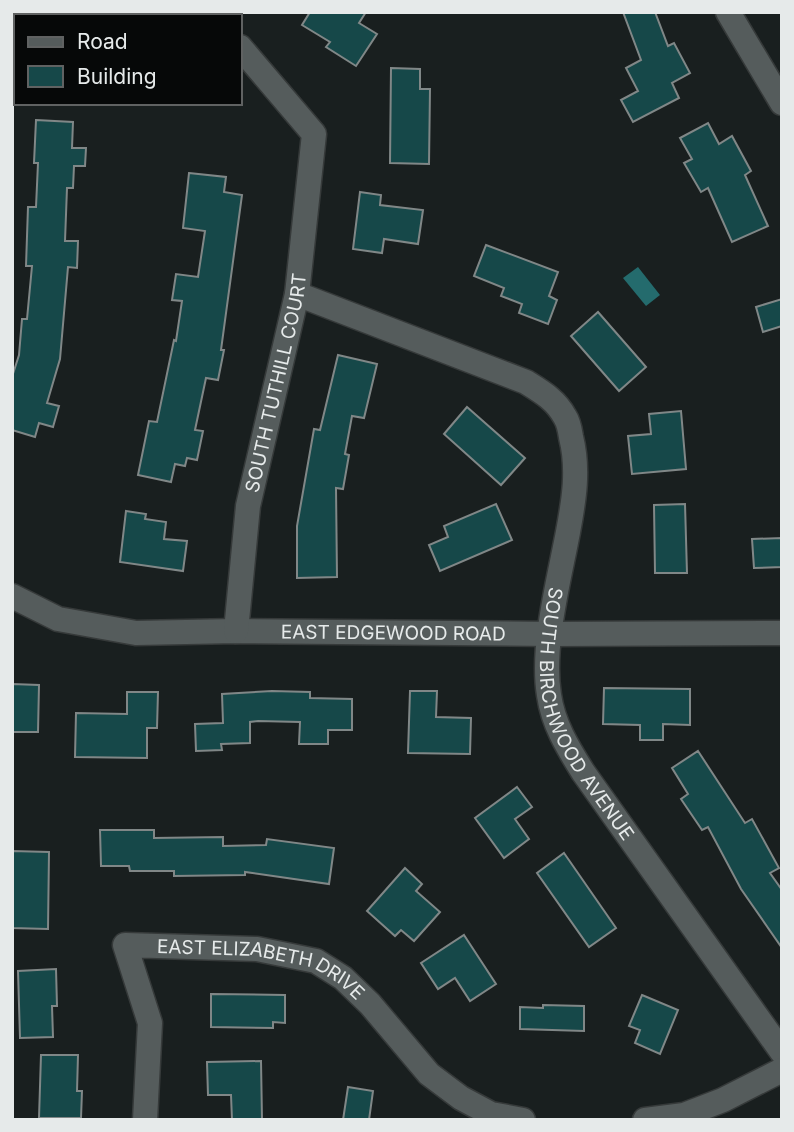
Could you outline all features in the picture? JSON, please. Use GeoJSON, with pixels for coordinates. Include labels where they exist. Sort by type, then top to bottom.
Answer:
{"type":"FeatureCollection","features":[{"type":"Feature","properties":{"kind":"street"},"geometry":{"type":"LineString","coordinates":[[728,12],[782,103]]}},
{"type":"Feature","properties":{"kind":"street","name":"SOUTH TUTHILL COURT"},"geometry":{"type":"LineString","coordinates":[[236,631],[248,506],[297,294],[314,134],[242,49]]}},
{"type":"Feature","properties":{"kind":"street","name":"SOUTH BIRCHWOOD AVENUE"},"geometry":{"type":"LineString","coordinates":[[297,294],[526,382],[551,398],[566,419],[576,456],[575,495],[551,634],[548,695],[554,718],[566,745],[782,1052]]}},
{"type":"Feature","properties":{"kind":"street","name":"EAST EDGEWOOD ROAD"},"geometry":{"type":"LineString","coordinates":[[12,596],[58,619],[136,633],[782,633]]}},
{"type":"Feature","properties":{"kind":"street","name":"EAST ELIZABETH DRIVE"},"geometry":{"type":"LineString","coordinates":[[145,1120],[150,1023],[125,945],[257,949],[316,961],[344,978],[370,1004],[429,1074],[491,1117],[523,1120]]}},
{"type":"Feature","properties":{"kind":"street"},"geometry":{"type":"LineString","coordinates":[[645,1120],[684,1115],[723,1100],[782,1070]]}},
{"type":"Feature","properties":{"kind":"water"},"geometry":{"type":"Polygon","coordinates":[[[638,267],[660,295],[646,306],[623,278],[638,267]]]}},
{"type":"Feature","properties":{"kind":"building"},"geometry":{"type":"Polygon","coordinates":[[[310,12],[366,12],[359,23],[377,34],[356,66],[326,47],[330,42],[302,25],[310,12]]]}},
{"type":"Feature","properties":{"kind":"building"},"geometry":{"type":"Polygon","coordinates":[[[623,12],[655,12],[668,46],[674,43],[690,73],[672,83],[679,98],[633,122],[621,100],[638,91],[626,68],[641,60],[623,12]]]}},
{"type":"Feature","properties":{"kind":"building"},"geometry":{"type":"Polygon","coordinates":[[[391,68],[420,69],[420,89],[430,89],[429,164],[390,163],[391,68]]]}},
{"type":"Feature","properties":{"kind":"building"},"geometry":{"type":"Polygon","coordinates":[[[36,120],[73,122],[72,148],[86,148],[85,166],[74,166],[73,188],[67,188],[65,241],[78,241],[77,268],[68,267],[60,359],[47,403],[59,406],[53,427],[39,423],[35,437],[12,430],[12,377],[19,355],[22,319],[27,319],[32,266],[26,266],[28,207],[36,207],[36,120]]]}},
{"type":"Feature","properties":{"kind":"building"},"geometry":{"type":"Polygon","coordinates":[[[708,123],[719,144],[732,136],[751,171],[745,175],[768,226],[732,242],[708,188],[701,192],[684,163],[692,159],[680,138],[708,123]]]}},
{"type":"Feature","properties":{"kind":"building"},"geometry":{"type":"Polygon","coordinates":[[[189,173],[226,177],[224,192],[242,195],[218,380],[206,378],[195,430],[203,431],[197,460],[187,458],[185,466],[175,464],[171,482],[138,475],[149,421],[157,422],[174,340],[176,341],[182,301],[172,300],[176,274],[198,277],[205,231],[183,228],[189,173]]]}},
{"type":"Feature","properties":{"kind":"building"},"geometry":{"type":"Polygon","coordinates":[[[360,192],[381,195],[380,205],[423,210],[418,244],[384,239],[382,253],[353,249],[360,192]]]}},
{"type":"Feature","properties":{"kind":"building"},"geometry":{"type":"Polygon","coordinates":[[[486,245],[558,272],[549,296],[557,300],[548,324],[519,313],[522,304],[501,296],[504,288],[474,276],[486,245]]]}},
{"type":"Feature","properties":{"kind":"building"},"geometry":{"type":"Polygon","coordinates":[[[782,299],[782,326],[763,332],[756,307],[782,299]]]}},
{"type":"Feature","properties":{"kind":"building"},"geometry":{"type":"Polygon","coordinates":[[[598,312],[646,367],[619,391],[571,336],[598,312]]]}},
{"type":"Feature","properties":{"kind":"building"},"geometry":{"type":"Polygon","coordinates":[[[338,355],[377,364],[364,418],[352,416],[345,454],[349,455],[343,489],[336,488],[337,577],[297,578],[297,526],[314,429],[320,430],[338,355]]]}},
{"type":"Feature","properties":{"kind":"building"},"geometry":{"type":"Polygon","coordinates":[[[467,407],[525,458],[501,485],[444,434],[467,407]]]}},
{"type":"Feature","properties":{"kind":"building"},"geometry":{"type":"Polygon","coordinates":[[[681,411],[686,469],[632,474],[628,436],[651,434],[649,414],[681,411]]]}},
{"type":"Feature","properties":{"kind":"building"},"geometry":{"type":"Polygon","coordinates":[[[496,504],[512,540],[440,571],[429,545],[448,537],[444,526],[496,504]]]}},
{"type":"Feature","properties":{"kind":"building"},"geometry":{"type":"Polygon","coordinates":[[[685,504],[687,573],[655,573],[654,505],[685,504]]]}},
{"type":"Feature","properties":{"kind":"building"},"geometry":{"type":"Polygon","coordinates":[[[126,511],[146,514],[145,519],[166,522],[164,539],[187,541],[183,571],[120,562],[126,511]]]}},
{"type":"Feature","properties":{"kind":"building"},"geometry":{"type":"Polygon","coordinates":[[[782,538],[782,567],[754,568],[752,539],[782,538]]]}},
{"type":"Feature","properties":{"kind":"building"},"geometry":{"type":"Polygon","coordinates":[[[12,684],[39,685],[38,732],[12,732],[12,684]]]}},
{"type":"Feature","properties":{"kind":"building"},"geometry":{"type":"Polygon","coordinates":[[[604,688],[690,689],[690,725],[663,724],[663,740],[640,740],[640,725],[603,724],[604,688]]]}},
{"type":"Feature","properties":{"kind":"building"},"geometry":{"type":"Polygon","coordinates":[[[410,691],[437,691],[436,717],[471,718],[470,754],[408,753],[410,691]]]}},
{"type":"Feature","properties":{"kind":"building"},"geometry":{"type":"Polygon","coordinates":[[[127,692],[158,692],[157,728],[147,728],[147,758],[75,757],[76,713],[127,714],[127,692]]]}},
{"type":"Feature","properties":{"kind":"building"},"geometry":{"type":"Polygon","coordinates":[[[310,692],[310,698],[352,699],[352,730],[328,730],[328,744],[299,744],[300,722],[250,722],[250,743],[221,744],[222,750],[196,751],[195,724],[223,723],[222,694],[310,692]]]}},
{"type":"Feature","properties":{"kind":"building"},"geometry":{"type":"Polygon","coordinates":[[[698,751],[745,823],[752,819],[779,868],[770,873],[782,890],[782,948],[741,889],[708,827],[702,830],[681,799],[688,794],[672,768],[698,751]]]}},
{"type":"Feature","properties":{"kind":"building"},"geometry":{"type":"Polygon","coordinates":[[[517,787],[532,807],[515,819],[529,839],[504,858],[475,818],[517,787]]]}},
{"type":"Feature","properties":{"kind":"building"},"geometry":{"type":"Polygon","coordinates":[[[100,830],[154,830],[154,838],[223,837],[223,846],[266,845],[267,839],[334,848],[329,884],[245,872],[245,875],[174,876],[174,871],[130,871],[129,866],[101,866],[100,830]]]}},
{"type":"Feature","properties":{"kind":"building"},"geometry":{"type":"Polygon","coordinates":[[[12,851],[49,852],[48,929],[12,928],[12,851]]]}},
{"type":"Feature","properties":{"kind":"building"},"geometry":{"type":"Polygon","coordinates":[[[564,853],[616,928],[589,947],[537,873],[564,853]]]}},
{"type":"Feature","properties":{"kind":"building"},"geometry":{"type":"Polygon","coordinates":[[[405,868],[422,884],[416,891],[440,912],[414,941],[401,930],[395,936],[367,911],[405,868]]]}},
{"type":"Feature","properties":{"kind":"building"},"geometry":{"type":"Polygon","coordinates":[[[464,935],[496,984],[470,1001],[455,978],[438,989],[421,963],[464,935]]]}},
{"type":"Feature","properties":{"kind":"building"},"geometry":{"type":"Polygon","coordinates":[[[56,969],[57,1006],[52,1006],[53,1037],[20,1038],[18,971],[56,969]]]}},
{"type":"Feature","properties":{"kind":"building"},"geometry":{"type":"Polygon","coordinates":[[[211,994],[285,995],[285,1023],[273,1022],[273,1028],[211,1027],[211,994]]]}},
{"type":"Feature","properties":{"kind":"building"},"geometry":{"type":"Polygon","coordinates":[[[642,995],[678,1010],[660,1054],[635,1043],[640,1030],[629,1026],[642,995]]]}},
{"type":"Feature","properties":{"kind":"building"},"geometry":{"type":"Polygon","coordinates":[[[543,1005],[584,1006],[584,1031],[520,1029],[520,1007],[543,1008],[543,1005]]]}},
{"type":"Feature","properties":{"kind":"building"},"geometry":{"type":"Polygon","coordinates":[[[41,1055],[78,1055],[77,1091],[82,1091],[81,1118],[39,1118],[41,1055]]]}},
{"type":"Feature","properties":{"kind":"building"},"geometry":{"type":"Polygon","coordinates":[[[261,1061],[262,1120],[232,1120],[231,1095],[208,1095],[207,1062],[261,1061]]]}},
{"type":"Feature","properties":{"kind":"building"},"geometry":{"type":"Polygon","coordinates":[[[348,1087],[373,1091],[369,1120],[343,1120],[348,1087]]]}}]}
